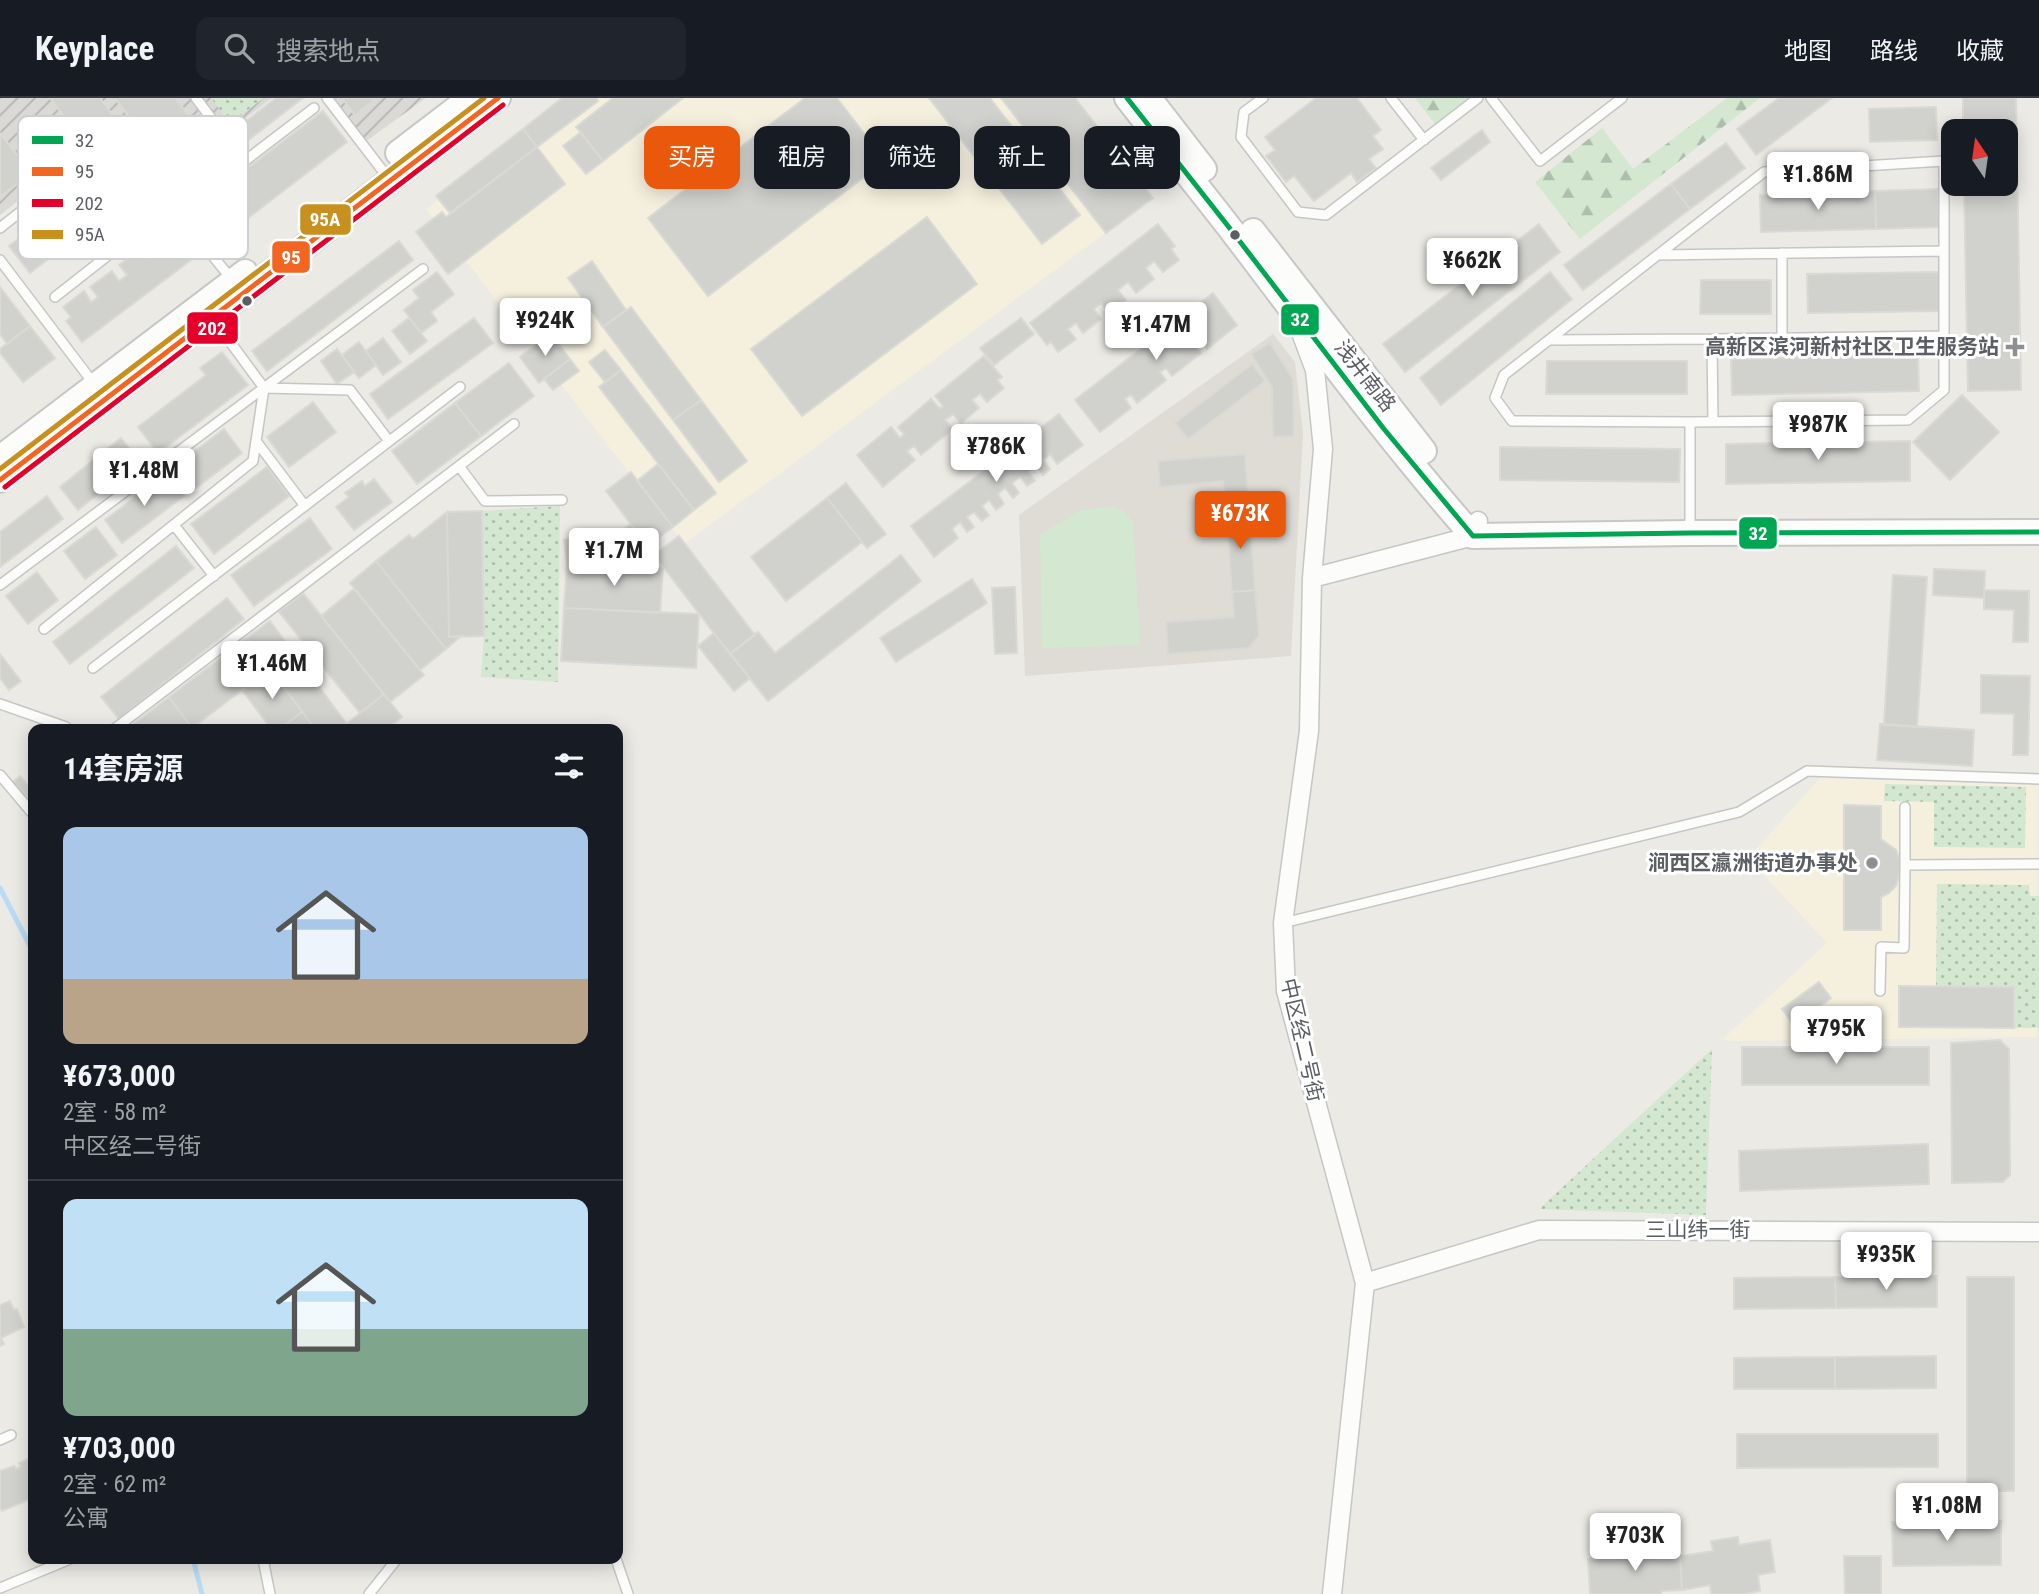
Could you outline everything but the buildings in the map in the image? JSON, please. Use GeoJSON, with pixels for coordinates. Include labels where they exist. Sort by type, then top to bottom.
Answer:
{"type":"FeatureCollection","features":[{"type":"Feature","properties":{"kind":"street"},"geometry":{"type":"LineString","coordinates":[[0,458],[100,392],[208,312],[385,174],[470,98]]}},
{"type":"Feature","properties":{"kind":"street"},"geometry":{"type":"LineString","coordinates":[[208,312],[233,281],[498,98]]}},
{"type":"Feature","properties":{"kind":"street","name":"浅井南路"},"geometry":{"type":"LineString","coordinates":[[1127,98],[1435,493],[1472,529]]}},
{"type":"Feature","properties":{"kind":"street","name":"浅井南路"},"geometry":{"type":"LineString","coordinates":[[1149,98],[1472,529]]}},
{"type":"Feature","properties":{"kind":"street","name":"中区经二号街"},"geometry":{"type":"LineString","coordinates":[[1296,317],[1315,370],[1324,449],[1313,573],[1309,731],[1283,923],[1286,991],[1365,1283],[1332,1594]]}},
{"type":"Feature","properties":{"kind":"street"},"geometry":{"type":"LineString","coordinates":[[0,480],[100,392]]}},
{"type":"Feature","properties":{"kind":"street"},"geometry":{"type":"LineString","coordinates":[[1313,573],[1472,529],[2039,518]]}},
{"type":"Feature","properties":{"kind":"street"},"geometry":{"type":"LineString","coordinates":[[1690,526],[2039,532]]}},
{"type":"Feature","properties":{"kind":"street","name":"三山纬一街"},"geometry":{"type":"LineString","coordinates":[[1365,1283],[1539,1230],[2039,1232]]}},
{"type":"Feature","properties":{"kind":"lane"},"geometry":{"type":"LineString","coordinates":[[196,98],[210,116]]}},
{"type":"Feature","properties":{"kind":"lane"},"geometry":{"type":"LineString","coordinates":[[327,98],[385,174]]}},
{"type":"Feature","properties":{"kind":"lane"},"geometry":{"type":"LineString","coordinates":[[1263,98],[1244,112],[1241,137],[1298,212],[1325,215],[1478,98]]}},
{"type":"Feature","properties":{"kind":"lane"},"geometry":{"type":"LineString","coordinates":[[1391,98],[1424,140]]}},
{"type":"Feature","properties":{"kind":"lane"},"geometry":{"type":"LineString","coordinates":[[1492,98],[1540,161],[1622,98]]}},
{"type":"Feature","properties":{"kind":"lane"},"geometry":{"type":"LineString","coordinates":[[248,156],[314,108]]}},
{"type":"Feature","properties":{"kind":"lane"},"geometry":{"type":"LineString","coordinates":[[1944,161],[1944,251],[1944,390],[1908,420],[1512,421],[1495,398],[1504,375],[1764,172],[1944,161]]}},
{"type":"Feature","properties":{"kind":"lane"},"geometry":{"type":"LineString","coordinates":[[0,228],[18,214]]}},
{"type":"Feature","properties":{"kind":"lane"},"geometry":{"type":"LineString","coordinates":[[1658,255],[1944,251]]}},
{"type":"Feature","properties":{"kind":"lane"},"geometry":{"type":"LineString","coordinates":[[1782,253],[1782,338]]}},
{"type":"Feature","properties":{"kind":"lane"},"geometry":{"type":"LineString","coordinates":[[55,296],[106,259]]}},
{"type":"Feature","properties":{"kind":"lane"},"geometry":{"type":"LineString","coordinates":[[215,259],[233,281]]}},
{"type":"Feature","properties":{"kind":"lane"},"geometry":{"type":"LineString","coordinates":[[0,260],[100,392]]}},
{"type":"Feature","properties":{"kind":"lane"},"geometry":{"type":"LineString","coordinates":[[0,585],[423,269]]}},
{"type":"Feature","properties":{"kind":"lane"},"geometry":{"type":"LineString","coordinates":[[44,629],[253,461],[264,388],[208,312]]}},
{"type":"Feature","properties":{"kind":"lane"},"geometry":{"type":"LineString","coordinates":[[1549,340],[1944,336]]}},
{"type":"Feature","properties":{"kind":"lane"},"geometry":{"type":"LineString","coordinates":[[1712,339],[1713,422]]}},
{"type":"Feature","properties":{"kind":"lane"},"geometry":{"type":"LineString","coordinates":[[93,668],[460,387]]}},
{"type":"Feature","properties":{"kind":"lane"},"geometry":{"type":"LineString","coordinates":[[264,388],[350,390],[390,441]]}},
{"type":"Feature","properties":{"kind":"lane"},"geometry":{"type":"LineString","coordinates":[[1690,422],[1690,526]]}},
{"type":"Feature","properties":{"kind":"lane"},"geometry":{"type":"LineString","coordinates":[[121,724],[514,424]]}},
{"type":"Feature","properties":{"kind":"lane"},"geometry":{"type":"LineString","coordinates":[[256,441],[305,506]]}},
{"type":"Feature","properties":{"kind":"lane"},"geometry":{"type":"LineString","coordinates":[[459,466],[485,501],[562,500]]}},
{"type":"Feature","properties":{"kind":"lane"},"geometry":{"type":"LineString","coordinates":[[174,525],[214,576]]}},
{"type":"Feature","properties":{"kind":"lane"},"geometry":{"type":"LineString","coordinates":[[0,704],[57,724]]}},
{"type":"Feature","properties":{"kind":"lane"},"geometry":{"type":"LineString","coordinates":[[1283,923],[1739,813],[1807,771],[2039,779]]}},
{"type":"Feature","properties":{"kind":"lane"},"geometry":{"type":"LineString","coordinates":[[0,775],[28,808]]}},
{"type":"Feature","properties":{"kind":"lane"},"geometry":{"type":"LineString","coordinates":[[1880,991],[1881,947],[1904,948],[1905,807]]}},
{"type":"Feature","properties":{"kind":"lane"},"geometry":{"type":"LineString","coordinates":[[1905,865],[2039,864]]}},
{"type":"Feature","properties":{"kind":"lane"},"geometry":{"type":"LineString","coordinates":[[0,1440],[11,1435]]}},
{"type":"Feature","properties":{"kind":"lane"},"geometry":{"type":"LineString","coordinates":[[0,1588],[58,1564]]}},
{"type":"Feature","properties":{"kind":"lane"},"geometry":{"type":"LineString","coordinates":[[264,1564],[270,1594]]}},
{"type":"Feature","properties":{"kind":"lane"},"geometry":{"type":"LineString","coordinates":[[369,1594],[393,1564]]}},
{"type":"Feature","properties":{"kind":"lane"},"geometry":{"type":"LineString","coordinates":[[617,1564],[628,1594]]}},
{"type":"Feature","properties":{"kind":"shaded area"},"geometry":{"type":"Polygon","coordinates":[[[0,98],[272,98],[248,116],[18,116],[18,201],[0,215],[0,98]]]}},
{"type":"Feature","properties":{"kind":"shaded area"},"geometry":{"type":"Polygon","coordinates":[[[327,98],[426,98],[362,144],[327,98]]]}},
{"type":"Feature","properties":{"kind":"shaded area"},"geometry":{"type":"Polygon","coordinates":[[[574,98],[1072,98],[1095,126],[1084,126],[1084,189],[1146,189],[1153,198],[684,544],[426,209],[574,98]]]}},
{"type":"Feature","properties":{"kind":"shaded area"},"geometry":{"type":"Polygon","coordinates":[[[1273,334],[1295,362],[1303,433],[1291,656],[1025,676],[1019,515],[1273,334]]]}},
{"type":"Feature","properties":{"kind":"shaded area"},"geometry":{"type":"Polygon","coordinates":[[[1820,778],[2038,785],[2037,1037],[1723,1039],[1827,943],[1748,858],[1820,778]]]}},
{"type":"Feature","properties":{"kind":"green space"},"geometry":{"type":"Polygon","coordinates":[[[211,98],[264,98],[240,116],[225,116],[211,98]]]}},
{"type":"Feature","properties":{"kind":"green space"},"geometry":{"type":"Polygon","coordinates":[[[1415,98],[1469,98],[1435,124],[1415,98]]]}},
{"type":"Feature","properties":{"kind":"green space"},"geometry":{"type":"Polygon","coordinates":[[[1727,98],[1760,98],[1580,239],[1535,182],[1602,128],[1633,169],[1727,98]]]}},
{"type":"Feature","properties":{"kind":"green space"},"geometry":{"type":"Polygon","coordinates":[[[560,506],[558,682],[481,677],[484,636],[482,511],[560,506]]]}},
{"type":"Feature","properties":{"kind":"green space"},"geometry":{"type":"Polygon","coordinates":[[[1114,506],[1125,512],[1133,522],[1140,645],[1042,648],[1040,535],[1078,511],[1114,506]]]}},
{"type":"Feature","properties":{"kind":"green space"},"geometry":{"type":"Polygon","coordinates":[[[1885,784],[2026,787],[2025,848],[1934,847],[1934,802],[1884,801],[1885,784]]]}},
{"type":"Feature","properties":{"kind":"green space"},"geometry":{"type":"Polygon","coordinates":[[[1937,884],[2029,885],[2030,896],[2039,896],[2039,1028],[2014,1028],[1936,987],[1937,884]]]}},
{"type":"Feature","properties":{"kind":"green space"},"geometry":{"type":"Polygon","coordinates":[[[1712,1049],[1706,1215],[1539,1209],[1712,1049]]]}},
{"type":"Feature","properties":{"kind":"waterway"},"geometry":{"type":"LineString","coordinates":[[0,888],[28,942]]}},
{"type":"Feature","properties":{"kind":"waterway"},"geometry":{"type":"LineString","coordinates":[[194,1564],[202,1594]]}},
{"type":"Feature","properties":{"kind":"transit line","name":"95A"},"geometry":{"type":"LineString","coordinates":[[0,469],[484,98]]}},
{"type":"Feature","properties":{"kind":"transit line","name":"95"},"geometry":{"type":"LineString","coordinates":[[0,480],[498,98]]}},
{"type":"Feature","properties":{"kind":"transit line","name":"32"},"geometry":{"type":"LineString","coordinates":[[1127,98],[1384,429],[1473,536],[2039,532]]}},
{"type":"Feature","properties":{"kind":"transit line","name":"202"},"geometry":{"type":"LineString","coordinates":[[5,487],[503,105]]}},
{"type":"Feature","properties":{"kind":"place","name":"高新区滨河新村社区卫生服务站"},"geometry":{"type":"Point","coordinates":[2015,347]}},
{"type":"Feature","properties":{"kind":"place","name":"涧西区瀛洲街道办事处"},"geometry":{"type":"Point","coordinates":[1872,863]}}]}
